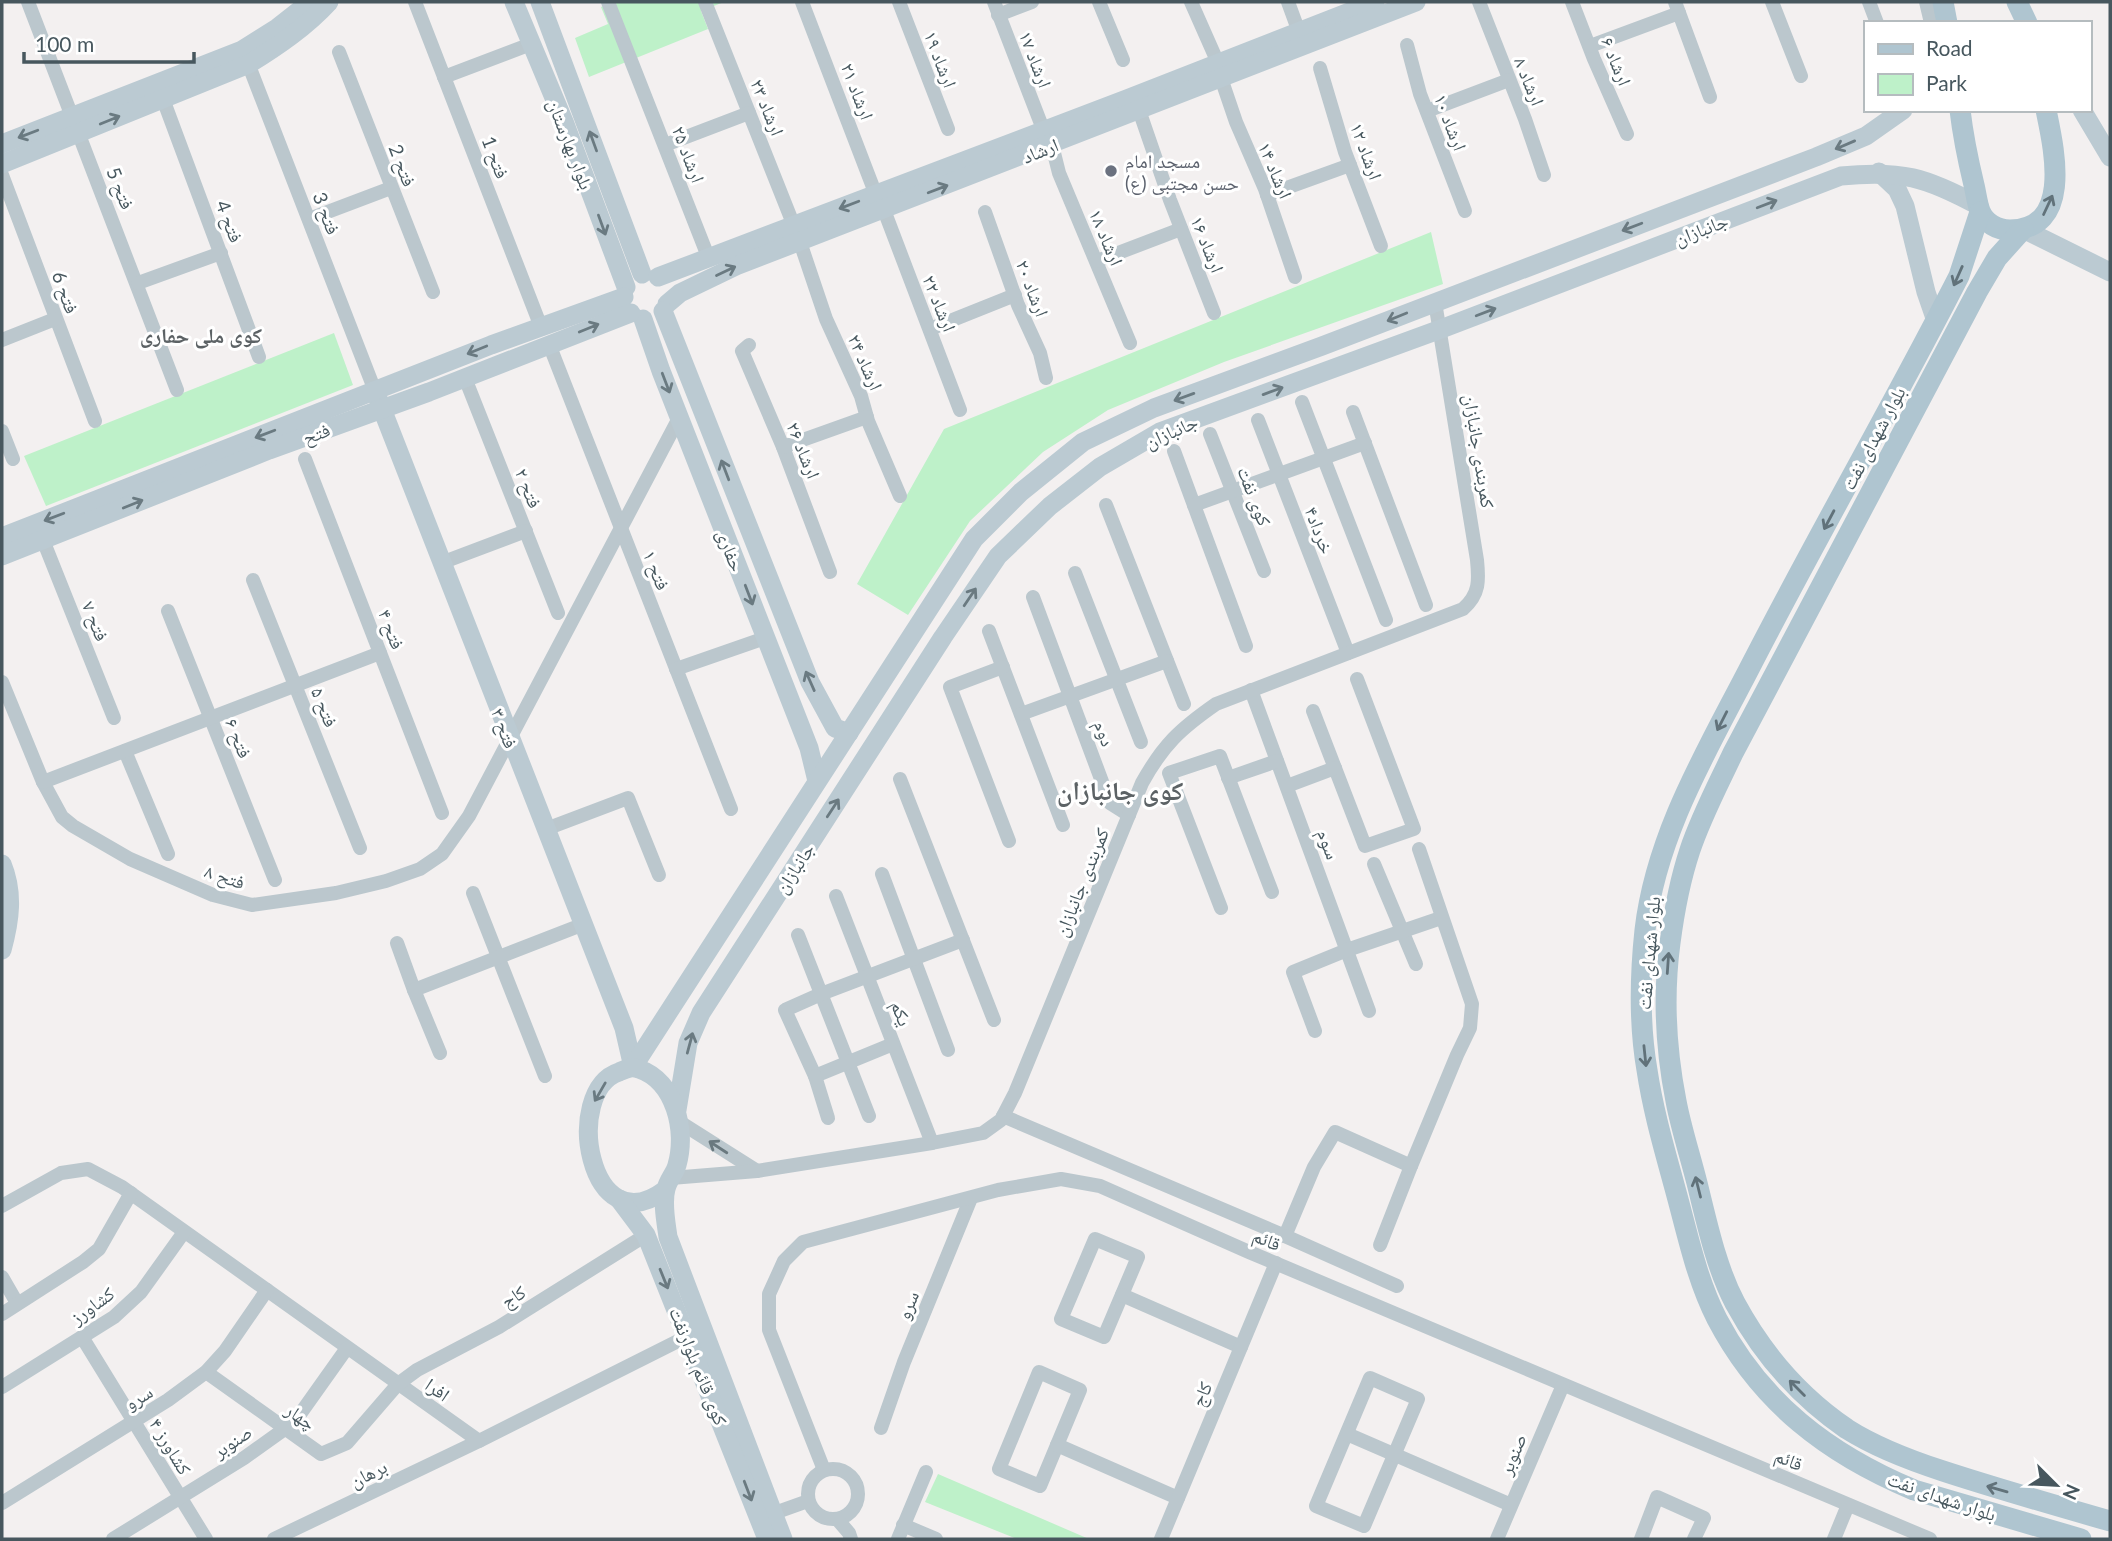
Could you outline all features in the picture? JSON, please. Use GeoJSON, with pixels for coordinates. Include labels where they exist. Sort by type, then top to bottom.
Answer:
{"type":"FeatureCollection","features":[{"type":"Feature","properties":{"kind":"main road"},"geometry":{"type":"LineString","coordinates":[[1943,2],[1947,21]]}},
{"type":"Feature","properties":{"kind":"main road"},"geometry":{"type":"LineString","coordinates":[[2017,2],[2026,21]]}},
{"type":"Feature","properties":{"kind":"main road"},"geometry":{"type":"LineString","coordinates":[[1960,112],[1963,141],[1979,209],[1990,224],[2005,230],[2023,229]]}},
{"type":"Feature","properties":{"kind":"main road","name":"بلوار شهدای نفت"},"geometry":{"type":"LineString","coordinates":[[2046,112],[2055,187],[2048,210],[2040,219],[2023,229],[1997,258],[1977,292],[1733,753],[1702,820],[1681,879],[1670,943],[1667,1031],[1676,1102],[1724,1276],[1748,1326],[1787,1377],[1811,1401],[1846,1428],[1877,1447],[1914,1463],[2110,1521]]}},
{"type":"Feature","properties":{"kind":"main road","name":"بلوار شهدای نفت"},"geometry":{"type":"LineString","coordinates":[[1979,209],[1959,276],[1692,778],[1664,847],[1653,890],[1643,956],[1642,1031],[1657,1124],[1700,1279],[1716,1317],[1765,1390],[1785,1411],[1829,1446],[1873,1472],[1914,1490],[2081,1539]]}},
{"type":"Feature","properties":{"kind":"street","name":"فتح 5"},"geometry":{"type":"LineString","coordinates":[[28,2],[177,390]]}},
{"type":"Feature","properties":{"kind":"street"},"geometry":{"type":"LineString","coordinates":[[2,144],[163,99],[246,57],[310,2]]}},
{"type":"Feature","properties":{"kind":"street"},"geometry":{"type":"LineString","coordinates":[[2,164],[75,125],[282,44],[329,2]]}},
{"type":"Feature","properties":{"kind":"street","name":"فتح 1"},"geometry":{"type":"LineString","coordinates":[[415,2],[545,336]]}},
{"type":"Feature","properties":{"kind":"street","name":"بلوار بهارستان"},"geometry":{"type":"LineString","coordinates":[[514,2],[565,124],[631,304]]}},
{"type":"Feature","properties":{"kind":"street","name":"بلوار بهارستان"},"geometry":{"type":"LineString","coordinates":[[540,2],[650,276]]}},
{"type":"Feature","properties":{"kind":"street","name":"ارشاد ۲۳"},"geometry":{"type":"LineString","coordinates":[[705,2],[797,234]]}},
{"type":"Feature","properties":{"kind":"street","name":"ارشاد ۱۹"},"geometry":{"type":"LineString","coordinates":[[899,2],[948,129]]}},
{"type":"Feature","properties":{"kind":"street"},"geometry":{"type":"LineString","coordinates":[[996,8],[1032,2]]}},
{"type":"Feature","properties":{"kind":"street"},"geometry":{"type":"LineString","coordinates":[[1099,2],[1123,60]]}},
{"type":"Feature","properties":{"kind":"street","name":"ارشاد ۱۴"},"geometry":{"type":"LineString","coordinates":[[1191,2],[1267,195],[1294,277]]}},
{"type":"Feature","properties":{"kind":"street"},"geometry":{"type":"LineString","coordinates":[[1288,2],[1299,32]]}},
{"type":"Feature","properties":{"kind":"street","name":"ارشاد"},"geometry":{"type":"LineString","coordinates":[[1259,55],[1299,32],[1376,2]]}},
{"type":"Feature","properties":{"kind":"street","name":"ارشاد"},"geometry":{"type":"LineString","coordinates":[[650,276],[797,234],[1259,55],[1416,2]]}},
{"type":"Feature","properties":{"kind":"street","name":"ارشاد ۸"},"geometry":{"type":"LineString","coordinates":[[1479,2],[1544,175]]}},
{"type":"Feature","properties":{"kind":"street","name":"ارشاد ۶"},"geometry":{"type":"LineString","coordinates":[[1572,2],[1627,134]]}},
{"type":"Feature","properties":{"kind":"street"},"geometry":{"type":"LineString","coordinates":[[1772,2],[1801,76]]}},
{"type":"Feature","properties":{"kind":"street"},"geometry":{"type":"LineString","coordinates":[[1869,2],[1876,21]]}},
{"type":"Feature","properties":{"kind":"street"},"geometry":{"type":"LineString","coordinates":[[1926,2],[1931,21]]}},
{"type":"Feature","properties":{"kind":"street","name":"ارشاد ۲۵"},"geometry":{"type":"LineString","coordinates":[[609,4],[709,259]]}},
{"type":"Feature","properties":{"kind":"street","name":"ارشاد ۲۱"},"geometry":{"type":"LineString","coordinates":[[807,4],[880,202]]}},
{"type":"Feature","properties":{"kind":"street"},"geometry":{"type":"LineString","coordinates":[[1590,46],[1677,7],[1710,97]]}},
{"type":"Feature","properties":{"kind":"street","name":"ارشاد ۱۷"},"geometry":{"type":"LineString","coordinates":[[996,8],[1048,137]]}},
{"type":"Feature","properties":{"kind":"street"},"geometry":{"type":"LineString","coordinates":[[444,76],[531,44]]}},
{"type":"Feature","properties":{"kind":"street","name":"ارشاد ۱۰"},"geometry":{"type":"LineString","coordinates":[[1407,45],[1411,67],[1465,211]]}},
{"type":"Feature","properties":{"kind":"street","name":"فتح 2"},"geometry":{"type":"LineString","coordinates":[[339,52],[433,292]]}},
{"type":"Feature","properties":{"kind":"street","name":"فتح 3"},"geometry":{"type":"LineString","coordinates":[[246,57],[378,400]]}},
{"type":"Feature","properties":{"kind":"street","name":"ارشاد ۱۲"},"geometry":{"type":"LineString","coordinates":[[1320,68],[1350,165],[1381,246]]}},
{"type":"Feature","properties":{"kind":"street","name":"ارشاد"},"geometry":{"type":"LineString","coordinates":[[1094,120],[1139,110],[1219,71]]}},
{"type":"Feature","properties":{"kind":"street"},"geometry":{"type":"LineString","coordinates":[[1427,111],[1509,80]]}},
{"type":"Feature","properties":{"kind":"street","name":"فتح 4"},"geometry":{"type":"LineString","coordinates":[[163,99],[259,357]]}},
{"type":"Feature","properties":{"kind":"street","name":"ارشاد ۱۶"},"geometry":{"type":"LineString","coordinates":[[1139,110],[1214,313]]}},
{"type":"Feature","properties":{"kind":"street","name":"جانبازان"},"geometry":{"type":"LineString","coordinates":[[633,1067],[974,539],[1021,492],[1083,442],[1154,408],[1816,157],[1866,136],[1900,112]]}},
{"type":"Feature","properties":{"kind":"street"},"geometry":{"type":"LineString","coordinates":[[2082,112],[2110,158]]}},
{"type":"Feature","properties":{"kind":"street"},"geometry":{"type":"LineString","coordinates":[[665,145],[749,113]]}},
{"type":"Feature","properties":{"kind":"street","name":"ارشاد ۱۸"},"geometry":{"type":"LineString","coordinates":[[1048,137],[1059,173],[1130,343]]}},
{"type":"Feature","properties":{"kind":"street"},"geometry":{"type":"LineString","coordinates":[[1267,195],[1350,165]]}},
{"type":"Feature","properties":{"kind":"street"},"geometry":{"type":"LineString","coordinates":[[1879,172],[1897,189],[1902,198],[1936,321]]}},
{"type":"Feature","properties":{"kind":"street","name":"جانبازان"},"geometry":{"type":"LineString","coordinates":[[678,1116],[688,1043],[701,1013],[943,636],[998,556],[1050,506],[1100,467],[1160,432],[1441,329],[1841,176],[1879,172],[1916,178],[1957,194],[1979,209]]}},
{"type":"Feature","properties":{"kind":"street","name":"فتح 6"},"geometry":{"type":"LineString","coordinates":[[2,175],[95,421]]}},
{"type":"Feature","properties":{"kind":"street"},"geometry":{"type":"LineString","coordinates":[[309,219],[391,188]]}},
{"type":"Feature","properties":{"kind":"street","name":"ارشاد ۲۲"},"geometry":{"type":"LineString","coordinates":[[880,202],[960,410]]}},
{"type":"Feature","properties":{"kind":"street","name":"ارشاد ۲۰"},"geometry":{"type":"LineString","coordinates":[[985,212],[1015,295],[1040,353],[1045,378]]}},
{"type":"Feature","properties":{"kind":"street"},"geometry":{"type":"LineString","coordinates":[[1097,261],[1181,229]]}},
{"type":"Feature","properties":{"kind":"street"},"geometry":{"type":"LineString","coordinates":[[2023,229],[2110,272]]}},
{"type":"Feature","properties":{"kind":"street","name":"ارشاد"},"geometry":{"type":"LineString","coordinates":[[665,308],[680,293],[797,234]]}},
{"type":"Feature","properties":{"kind":"street","name":"ارشاد ۲۴"},"geometry":{"type":"LineString","coordinates":[[797,234],[826,319],[861,396],[900,496]]}},
{"type":"Feature","properties":{"kind":"street"},"geometry":{"type":"LineString","coordinates":[[138,284],[221,253]]}},
{"type":"Feature","properties":{"kind":"street"},"geometry":{"type":"LineString","coordinates":[[650,276],[667,289],[665,308],[651,319],[631,304],[636,277],[650,276]]}},
{"type":"Feature","properties":{"kind":"street"},"geometry":{"type":"LineString","coordinates":[[930,329],[1015,295]]}},
{"type":"Feature","properties":{"kind":"street","name":"کمربندی جانبازان"},"geometry":{"type":"LineString","coordinates":[[1003,1116],[1015,1093],[1142,783],[1159,753],[1188,723],[1216,704],[1463,609],[1472,602],[1479,587],[1477,560],[1435,302]]}},
{"type":"Feature","properties":{"kind":"street","name":"فتح"},"geometry":{"type":"LineString","coordinates":[[2,537],[378,400],[631,304]]}},
{"type":"Feature","properties":{"kind":"street","name":"حفاری"},"geometry":{"type":"LineString","coordinates":[[631,304],[680,418],[809,748],[817,780]]}},
{"type":"Feature","properties":{"kind":"street","name":"حفاری"},"geometry":{"type":"LineString","coordinates":[[665,308],[810,682],[835,727],[849,733]]}},
{"type":"Feature","properties":{"kind":"street"},"geometry":{"type":"LineString","coordinates":[[2,340],[55,319]]}},
{"type":"Feature","properties":{"kind":"street","name":"فتح"},"geometry":{"type":"LineString","coordinates":[[2,556],[269,450],[378,400],[465,377],[545,336]]}},
{"type":"Feature","properties":{"kind":"street","name":"فتح ۱"},"geometry":{"type":"LineString","coordinates":[[545,336],[731,809]]}},
{"type":"Feature","properties":{"kind":"street","name":"ارشاد ۲۶"},"geometry":{"type":"LineString","coordinates":[[749,345],[742,351],[783,447],[830,572]]}},
{"type":"Feature","properties":{"kind":"street","name":"فتح ۲"},"geometry":{"type":"LineString","coordinates":[[465,377],[558,612]]}},
{"type":"Feature","properties":{"kind":"street","name":"فتح ۳"},"geometry":{"type":"LineString","coordinates":[[378,400],[624,1028],[633,1067]]}},
{"type":"Feature","properties":{"kind":"street"},"geometry":{"type":"LineString","coordinates":[[1302,402],[1386,621]]}},
{"type":"Feature","properties":{"kind":"street"},"geometry":{"type":"LineString","coordinates":[[1353,412],[1426,605]]}},
{"type":"Feature","properties":{"kind":"street"},"geometry":{"type":"LineString","coordinates":[[783,447],[867,417]]}},
{"type":"Feature","properties":{"kind":"street","name":"فتح ۸"},"geometry":{"type":"LineString","coordinates":[[3,687],[43,782],[62,817],[73,827],[148,867],[214,895],[252,905],[336,893],[386,881],[420,869],[442,854],[469,816],[680,418]]}},
{"type":"Feature","properties":{"kind":"street","name":"خرداد۴"},"geometry":{"type":"LineString","coordinates":[[1258,420],[1348,653]]}},
{"type":"Feature","properties":{"kind":"street"},"geometry":{"type":"LineString","coordinates":[[2,431],[13,459]]}},
{"type":"Feature","properties":{"kind":"street","name":"کوی نفت"},"geometry":{"type":"LineString","coordinates":[[1210,434],[1264,571]]}},
{"type":"Feature","properties":{"kind":"street"},"geometry":{"type":"LineString","coordinates":[[1194,505],[1365,443]]}},
{"type":"Feature","properties":{"kind":"street"},"geometry":{"type":"LineString","coordinates":[[1174,451],[1246,646]]}},
{"type":"Feature","properties":{"kind":"street","name":"فتح ۴"},"geometry":{"type":"LineString","coordinates":[[305,459],[442,813]]}},
{"type":"Feature","properties":{"kind":"street"},"geometry":{"type":"LineString","coordinates":[[1106,505],[1184,704]]}},
{"type":"Feature","properties":{"kind":"street"},"geometry":{"type":"LineString","coordinates":[[441,563],[526,531]]}},
{"type":"Feature","properties":{"kind":"street","name":"فتح ۷"},"geometry":{"type":"LineString","coordinates":[[43,540],[114,718]]}},
{"type":"Feature","properties":{"kind":"street"},"geometry":{"type":"LineString","coordinates":[[1075,573],[1141,741]]}},
{"type":"Feature","properties":{"kind":"street","name":"فتح ۵"},"geometry":{"type":"LineString","coordinates":[[253,580],[360,848]]}},
{"type":"Feature","properties":{"kind":"street","name":"دوم"},"geometry":{"type":"LineString","coordinates":[[1033,597],[1111,803],[1129,815]]}},
{"type":"Feature","properties":{"kind":"street","name":"فتح ۶"},"geometry":{"type":"LineString","coordinates":[[167,611],[275,880]]}},
{"type":"Feature","properties":{"kind":"street"},"geometry":{"type":"LineString","coordinates":[[921,622],[943,636]]}},
{"type":"Feature","properties":{"kind":"street"},"geometry":{"type":"LineString","coordinates":[[989,631],[1063,825]]}},
{"type":"Feature","properties":{"kind":"street"},"geometry":{"type":"LineString","coordinates":[[676,669],[765,638]]}},
{"type":"Feature","properties":{"kind":"street"},"geometry":{"type":"LineString","coordinates":[[43,782],[380,653]]}},
{"type":"Feature","properties":{"kind":"street"},"geometry":{"type":"LineString","coordinates":[[1021,714],[1167,661]]}},
{"type":"Feature","properties":{"kind":"street"},"geometry":{"type":"LineString","coordinates":[[1003,667],[950,687],[1009,841]]}},
{"type":"Feature","properties":{"kind":"street"},"geometry":{"type":"LineString","coordinates":[[1312,711],[1365,846],[1414,829],[1357,679]]}},
{"type":"Feature","properties":{"kind":"street","name":"سوم"},"geometry":{"type":"LineString","coordinates":[[1251,690],[1369,1011]]}},
{"type":"Feature","properties":{"kind":"street"},"geometry":{"type":"LineString","coordinates":[[125,751],[168,854]]}},
{"type":"Feature","properties":{"kind":"street"},"geometry":{"type":"LineString","coordinates":[[1221,908],[1169,774],[1220,756],[1272,892]]}},
{"type":"Feature","properties":{"kind":"street"},"geometry":{"type":"LineString","coordinates":[[1228,778],[1277,761]]}},
{"type":"Feature","properties":{"kind":"street"},"geometry":{"type":"LineString","coordinates":[[1287,786],[1335,768]]}},
{"type":"Feature","properties":{"kind":"street"},"geometry":{"type":"LineString","coordinates":[[900,779],[994,1020]]}},
{"type":"Feature","properties":{"kind":"street"},"geometry":{"type":"LineString","coordinates":[[546,829],[628,798],[659,875]]}},
{"type":"Feature","properties":{"kind":"street"},"geometry":{"type":"LineString","coordinates":[[1380,1245],[1470,1028],[1472,1004],[1419,849]]}},
{"type":"Feature","properties":{"kind":"street"},"geometry":{"type":"LineString","coordinates":[[2,864],[8,880],[10,915],[2,950]]}},
{"type":"Feature","properties":{"kind":"street"},"geometry":{"type":"LineString","coordinates":[[1374,864],[1416,964]]}},
{"type":"Feature","properties":{"kind":"street"},"geometry":{"type":"LineString","coordinates":[[883,874],[948,1050]]}},
{"type":"Feature","properties":{"kind":"street"},"geometry":{"type":"LineString","coordinates":[[473,893],[545,1076]]}},
{"type":"Feature","properties":{"kind":"street","name":"یکم"},"geometry":{"type":"LineString","coordinates":[[836,896],[932,1143]]}},
{"type":"Feature","properties":{"kind":"street"},"geometry":{"type":"LineString","coordinates":[[1315,1031],[1293,972],[1347,950],[1441,918]]}},
{"type":"Feature","properties":{"kind":"street"},"geometry":{"type":"LineString","coordinates":[[414,990],[584,924]]}},
{"type":"Feature","properties":{"kind":"street"},"geometry":{"type":"LineString","coordinates":[[798,935],[869,1116]]}},
{"type":"Feature","properties":{"kind":"street"},"geometry":{"type":"LineString","coordinates":[[828,1118],[815,1076],[785,1010],[962,940]]}},
{"type":"Feature","properties":{"kind":"street"},"geometry":{"type":"LineString","coordinates":[[397,943],[440,1053]]}},
{"type":"Feature","properties":{"kind":"street"},"geometry":{"type":"LineString","coordinates":[[815,1076],[893,1044]]}},
{"type":"Feature","properties":{"kind":"street"},"geometry":{"type":"LineString","coordinates":[[633,1067],[645,1071],[657,1080],[678,1116],[681,1138],[677,1165],[668,1184],[653,1199],[636,1203],[619,1199],[606,1188],[597,1175],[590,1157],[587,1135],[590,1113],[599,1089],[614,1073],[633,1067]]}},
{"type":"Feature","properties":{"kind":"street"},"geometry":{"type":"LineString","coordinates":[[678,1116],[757,1171]]}},
{"type":"Feature","properties":{"kind":"street"},"geometry":{"type":"LineString","coordinates":[[668,1184],[983,1133],[1003,1116],[1397,1286]]}},
{"type":"Feature","properties":{"kind":"street"},"geometry":{"type":"LineString","coordinates":[[1285,1236],[1314,1167],[1335,1132],[1411,1166]]}},
{"type":"Feature","properties":{"kind":"street","name":"افرا"},"geometry":{"type":"LineString","coordinates":[[2,1206],[61,1173],[89,1169],[131,1194],[479,1441]]}},
{"type":"Feature","properties":{"kind":"street","name":"قائم"},"geometry":{"type":"LineString","coordinates":[[824,1469],[769,1331],[769,1294],[784,1261],[803,1241],[998,1190],[1062,1179],[1100,1186],[1276,1264],[1930,1539]]}},
{"type":"Feature","properties":{"kind":"street","name":"کوی قائم بلوارنفت"},"geometry":{"type":"LineString","coordinates":[[668,1184],[668,1237],[766,1516],[767,1539]]}},
{"type":"Feature","properties":{"kind":"street"},"geometry":{"type":"LineString","coordinates":[[2,1314],[99,1249],[131,1194]]}},
{"type":"Feature","properties":{"kind":"street","name":"سرو"},"geometry":{"type":"LineString","coordinates":[[881,1428],[904,1362],[971,1198]]}},
{"type":"Feature","properties":{"kind":"street","name":"کوی قائم بلوارنفت"},"geometry":{"type":"LineString","coordinates":[[619,1199],[646,1236],[766,1516],[783,1539]]}},
{"type":"Feature","properties":{"kind":"street","name":"کشاورز"},"geometry":{"type":"LineString","coordinates":[[2,1387],[114,1317],[141,1292],[184,1232]]}},
{"type":"Feature","properties":{"kind":"street","name":"کاج"},"geometry":{"type":"LineString","coordinates":[[398,1384],[417,1370],[499,1327],[646,1236]]}},
{"type":"Feature","properties":{"kind":"street"},"geometry":{"type":"LineString","coordinates":[[1095,1239],[1138,1257],[1122,1295],[1104,1338],[1061,1319],[1095,1239]]}},
{"type":"Feature","properties":{"kind":"street","name":"کاج"},"geometry":{"type":"LineString","coordinates":[[1161,1539],[1276,1264]]}},
{"type":"Feature","properties":{"kind":"street"},"geometry":{"type":"LineString","coordinates":[[2,1277],[18,1303]]}},
{"type":"Feature","properties":{"kind":"street","name":"سرو"},"geometry":{"type":"LineString","coordinates":[[2,1503],[134,1422],[206,1372],[225,1351],[267,1290]]}},
{"type":"Feature","properties":{"kind":"street"},"geometry":{"type":"LineString","coordinates":[[1122,1295],[1241,1347]]}},
{"type":"Feature","properties":{"kind":"street"},"geometry":{"type":"LineString","coordinates":[[479,1441],[688,1336]]}},
{"type":"Feature","properties":{"kind":"street","name":"کشاورز ۴"},"geometry":{"type":"LineString","coordinates":[[82,1337],[206,1539]]}},
{"type":"Feature","properties":{"kind":"street","name":"صنوبر"},"geometry":{"type":"LineString","coordinates":[[113,1539],[286,1429],[298,1417],[347,1348]]}},
{"type":"Feature","properties":{"kind":"street","name":"چهار"},"geometry":{"type":"LineString","coordinates":[[206,1372],[321,1454],[347,1443],[398,1384]]}},
{"type":"Feature","properties":{"kind":"street"},"geometry":{"type":"LineString","coordinates":[[1039,1372],[1080,1390],[1057,1445],[1040,1486],[999,1469],[1039,1372]]}},
{"type":"Feature","properties":{"kind":"street"},"geometry":{"type":"LineString","coordinates":[[1370,1378],[1418,1399],[1364,1526],[1316,1506],[1347,1434],[1370,1378]]}},
{"type":"Feature","properties":{"kind":"street","name":"صنوبر"},"geometry":{"type":"LineString","coordinates":[[1497,1539],[1563,1385]]}},
{"type":"Feature","properties":{"kind":"street"},"geometry":{"type":"LineString","coordinates":[[1347,1434],[1511,1506]]}},
{"type":"Feature","properties":{"kind":"street","name":"برهان"},"geometry":{"type":"LineString","coordinates":[[274,1539],[479,1441]]}},
{"type":"Feature","properties":{"kind":"street"},"geometry":{"type":"LineString","coordinates":[[1057,1445],[1178,1497]]}},
{"type":"Feature","properties":{"kind":"street"},"geometry":{"type":"LineString","coordinates":[[837,1519],[852,1510],[856,1503],[857,1486],[841,1469],[824,1469],[811,1479],[808,1500],[820,1516],[837,1519],[849,1532],[851,1539]]}},
{"type":"Feature","properties":{"kind":"street"},"geometry":{"type":"LineString","coordinates":[[926,1472],[901,1532],[936,1539]]}},
{"type":"Feature","properties":{"kind":"street"},"geometry":{"type":"LineString","coordinates":[[1641,1539],[1657,1497],[1704,1518],[1694,1539]]}},
{"type":"Feature","properties":{"kind":"street"},"geometry":{"type":"LineString","coordinates":[[766,1516],[808,1500]]}},
{"type":"Feature","properties":{"kind":"street"},"geometry":{"type":"LineString","coordinates":[[1834,1539],[1848,1505]]}},
{"type":"Feature","properties":{"kind":"green space"},"geometry":{"type":"Polygon","coordinates":[[[614,2],[724,2],[701,11],[708,29],[589,77],[575,38],[608,24],[601,7],[614,2]]]}},
{"type":"Feature","properties":{"kind":"green space"},"geometry":{"type":"Polygon","coordinates":[[[1431,232],[1443,284],[1224,362],[1108,410],[1043,452],[970,521],[908,615],[857,584],[944,429],[1431,232]]]}},
{"type":"Feature","properties":{"kind":"green space"},"geometry":{"type":"Polygon","coordinates":[[[334,333],[353,385],[46,506],[24,456],[334,333]]]}},
{"type":"Feature","properties":{"kind":"green space"},"geometry":{"type":"Polygon","coordinates":[[[938,1474],[1089,1539],[1017,1539],[925,1502],[938,1474]]]}},
{"type":"Feature","properties":{"kind":"place","name":"مسجد امام حسن مجتبی (ع)"},"geometry":{"type":"Point","coordinates":[1111,171]}},
{"type":"Feature","properties":{"kind":"district","name":"کوی ملی حفاری"},"geometry":{"type":"Point","coordinates":[201,334]}},
{"type":"Feature","properties":{"kind":"district","name":"کوی جانبازان"},"geometry":{"type":"Point","coordinates":[1120,790]}}]}
